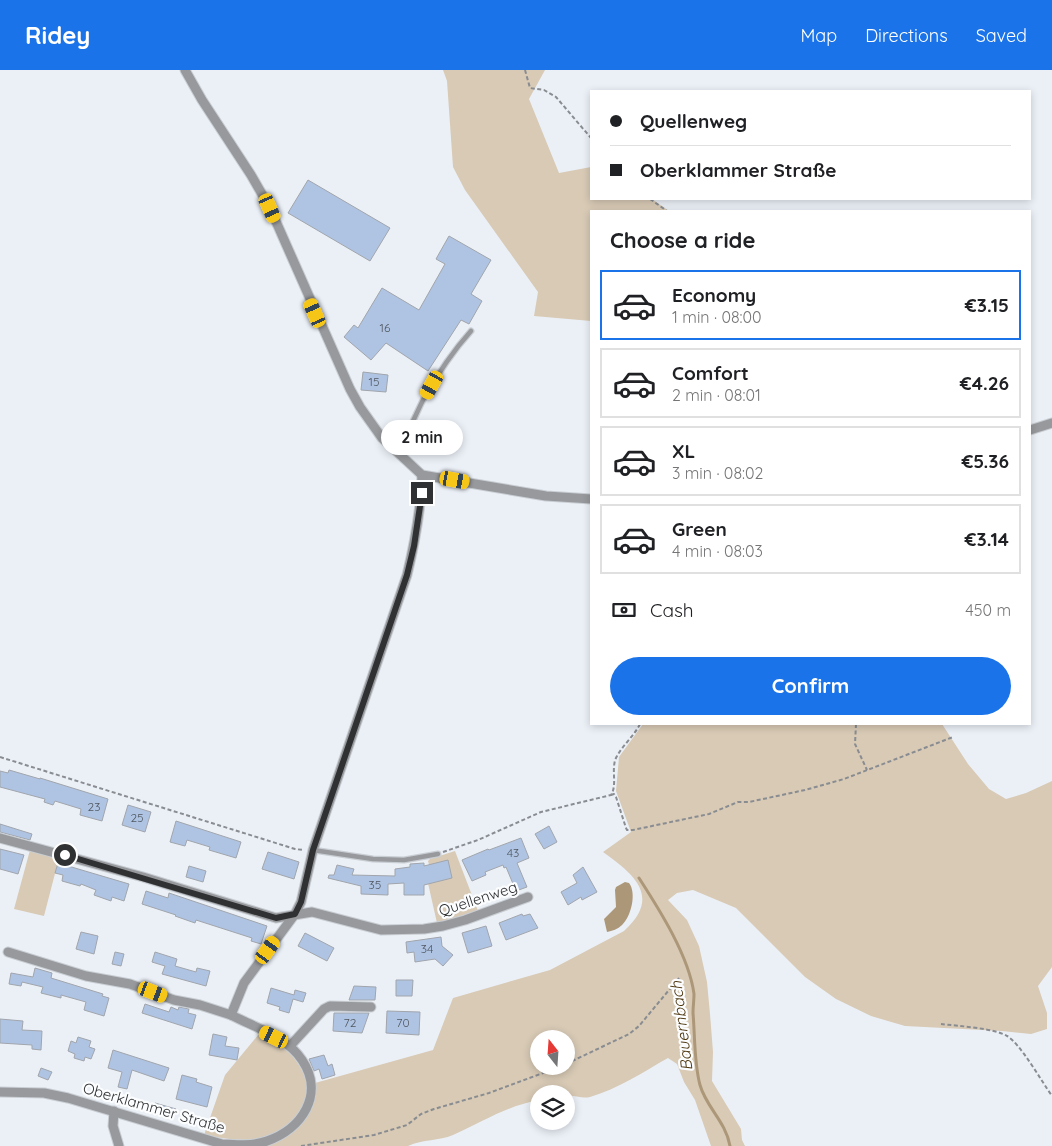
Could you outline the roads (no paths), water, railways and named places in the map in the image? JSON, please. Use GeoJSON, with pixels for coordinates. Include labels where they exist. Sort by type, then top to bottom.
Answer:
{"type":"FeatureCollection","features":[{"type":"Feature","properties":{"kind":"street"},"geometry":{"type":"LineString","coordinates":[[185,70],[270,208],[350,390],[371,423],[394,450],[422,475],[546,496],[590,499]]}},
{"type":"Feature","properties":{"kind":"street"},"geometry":{"type":"LineString","coordinates":[[1031,430],[1052,423]]}},
{"type":"Feature","properties":{"kind":"street"},"geometry":{"type":"LineString","coordinates":[[231,1015],[244,983],[295,914],[301,902],[313,850],[407,575],[420,514],[422,475]]}},
{"type":"Feature","properties":{"kind":"street","name":"Quellenweg"},"geometry":{"type":"LineString","coordinates":[[0,838],[143,877],[276,918],[312,912],[381,930],[424,929],[465,920],[528,898]]}},
{"type":"Feature","properties":{"kind":"street","name":"Oberklammer Straße"},"geometry":{"type":"LineString","coordinates":[[0,1092],[44,1093],[68,1098],[222,1144],[246,1145],[267,1141],[285,1133],[298,1123],[308,1108],[311,1092],[310,1077],[303,1060],[290,1046],[231,1015],[174,1000],[130,984],[86,976],[8,952]]}},
{"type":"Feature","properties":{"kind":"street"},"geometry":{"type":"LineString","coordinates":[[290,1046],[324,1008],[330,1006],[371,1007]]}},
{"type":"Feature","properties":{"kind":"street"},"geometry":{"type":"LineString","coordinates":[[114,1111],[112,1117],[113,1126],[119,1146]]}},
{"type":"Feature","properties":{"kind":"lane"},"geometry":{"type":"LineString","coordinates":[[394,450],[404,440],[440,370],[471,331]]}},
{"type":"Feature","properties":{"kind":"lane"},"geometry":{"type":"LineString","coordinates":[[313,850],[373,859],[404,860],[438,854]]}},
{"type":"Feature","properties":{"kind":"waterway","name":"Bauernbach"},"geometry":{"type":"LineString","coordinates":[[639,878],[672,933],[686,964],[694,994],[695,1049],[700,1085],[728,1137],[730,1146]]}}]}
